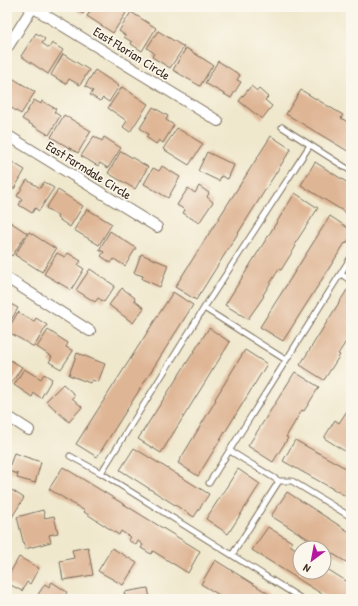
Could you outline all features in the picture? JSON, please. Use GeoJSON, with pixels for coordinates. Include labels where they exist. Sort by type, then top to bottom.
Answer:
{"type":"FeatureCollection","features":[{"type":"Feature","properties":{"kind":"street"},"geometry":{"type":"LineString","coordinates":[[7,48],[32,7]]}},
{"type":"Feature","properties":{"kind":"street","name":"East Florian Circle"},"geometry":{"type":"LineString","coordinates":[[32,7],[218,121]]}},
{"type":"Feature","properties":{"kind":"street","name":"East Farmdale Circle"},"geometry":{"type":"LineString","coordinates":[[7,135],[157,227]]}},
{"type":"Feature","properties":{"kind":"street"},"geometry":{"type":"LineString","coordinates":[[7,278],[90,331]]}},
{"type":"Feature","properties":{"kind":"street"},"geometry":{"type":"LineString","coordinates":[[7,416],[29,430]]}},
{"type":"Feature","properties":{"kind":"lane"},"geometry":{"type":"LineString","coordinates":[[282,127],[351,171]]}},
{"type":"Feature","properties":{"kind":"lane"},"geometry":{"type":"LineString","coordinates":[[102,473],[204,308],[310,145]]}},
{"type":"Feature","properties":{"kind":"lane"},"geometry":{"type":"LineString","coordinates":[[209,484],[351,257]]}},
{"type":"Feature","properties":{"kind":"lane"},"geometry":{"type":"LineString","coordinates":[[341,274],[351,280]]}},
{"type":"Feature","properties":{"kind":"lane"},"geometry":{"type":"LineString","coordinates":[[204,308],[286,360]]}},
{"type":"Feature","properties":{"kind":"lane"},"geometry":{"type":"LineString","coordinates":[[230,451],[279,481],[292,480],[351,517]]}},
{"type":"Feature","properties":{"kind":"lane"},"geometry":{"type":"LineString","coordinates":[[70,456],[102,473],[302,599]]}},
{"type":"Feature","properties":{"kind":"lane"},"geometry":{"type":"LineString","coordinates":[[232,555],[279,481]]}},
{"type":"Feature","properties":{"kind":"building"},"geometry":{"type":"Polygon","coordinates":[[[71,7],[88,7],[83,14],[71,7]]]}},
{"type":"Feature","properties":{"kind":"building"},"geometry":{"type":"Polygon","coordinates":[[[93,7],[117,7],[126,13],[113,33],[87,16],[93,7]]]}},
{"type":"Feature","properties":{"kind":"building"},"geometry":{"type":"Polygon","coordinates":[[[131,12],[156,28],[142,51],[131,44],[132,42],[124,37],[125,35],[119,31],[131,12]]]}},
{"type":"Feature","properties":{"kind":"building"},"geometry":{"type":"Polygon","coordinates":[[[158,31],[184,47],[170,68],[152,57],[154,53],[147,48],[158,31]]]}},
{"type":"Feature","properties":{"kind":"building"},"geometry":{"type":"Polygon","coordinates":[[[36,33],[45,39],[42,43],[49,48],[52,43],[63,50],[48,74],[21,56],[36,33]]]}},
{"type":"Feature","properties":{"kind":"building"},"geometry":{"type":"Polygon","coordinates":[[[186,48],[213,65],[200,86],[173,70],[186,48]]]}},
{"type":"Feature","properties":{"kind":"building"},"geometry":{"type":"Polygon","coordinates":[[[63,54],[89,70],[80,85],[69,79],[66,84],[51,75],[63,54]]]}},
{"type":"Feature","properties":{"kind":"building"},"geometry":{"type":"Polygon","coordinates":[[[218,61],[240,75],[237,80],[241,82],[231,98],[205,83],[218,61]]]}},
{"type":"Feature","properties":{"kind":"building"},"geometry":{"type":"Polygon","coordinates":[[[95,70],[119,86],[109,102],[103,98],[100,101],[90,95],[93,91],[85,86],[95,70]]]}},
{"type":"Feature","properties":{"kind":"building"},"geometry":{"type":"Polygon","coordinates":[[[9,76],[35,92],[21,114],[7,105],[7,80],[9,76]]]}},
{"type":"Feature","properties":{"kind":"building"},"geometry":{"type":"Polygon","coordinates":[[[251,86],[257,91],[259,89],[268,97],[265,100],[272,106],[262,119],[239,101],[251,86]]]}},
{"type":"Feature","properties":{"kind":"building"},"geometry":{"type":"Polygon","coordinates":[[[122,87],[148,104],[130,132],[123,127],[127,121],[108,108],[122,87]]]}},
{"type":"Feature","properties":{"kind":"building"},"geometry":{"type":"Polygon","coordinates":[[[301,90],[343,115],[341,118],[351,124],[351,153],[286,114],[301,90]]]}},
{"type":"Feature","properties":{"kind":"building"},"geometry":{"type":"Polygon","coordinates":[[[34,100],[41,104],[42,101],[56,109],[54,112],[60,116],[49,135],[22,119],[34,100]]]}},
{"type":"Feature","properties":{"kind":"building"},"geometry":{"type":"Polygon","coordinates":[[[153,107],[168,116],[166,120],[174,125],[163,143],[159,140],[156,144],[146,137],[148,134],[140,128],[153,107]]]}},
{"type":"Feature","properties":{"kind":"building"},"geometry":{"type":"Polygon","coordinates":[[[64,115],[91,131],[78,153],[51,137],[64,115]]]}},
{"type":"Feature","properties":{"kind":"building"},"geometry":{"type":"Polygon","coordinates":[[[177,128],[203,144],[189,165],[163,149],[177,128]]]}},
{"type":"Feature","properties":{"kind":"building"},"geometry":{"type":"Polygon","coordinates":[[[94,136],[102,141],[104,137],[121,148],[108,168],[100,163],[98,166],[81,156],[94,136]]]}},
{"type":"Feature","properties":{"kind":"building"},"geometry":{"type":"Polygon","coordinates":[[[271,136],[291,149],[196,300],[175,287],[271,136]]]}},
{"type":"Feature","properties":{"kind":"building"},"geometry":{"type":"Polygon","coordinates":[[[121,151],[148,167],[135,189],[108,173],[121,151]]]}},
{"type":"Feature","properties":{"kind":"building"},"geometry":{"type":"Polygon","coordinates":[[[207,152],[234,165],[228,179],[221,176],[219,181],[198,171],[207,152]]]}},
{"type":"Feature","properties":{"kind":"building"},"geometry":{"type":"Polygon","coordinates":[[[7,159],[25,170],[14,189],[10,187],[7,192],[7,159]]]}},
{"type":"Feature","properties":{"kind":"building"},"geometry":{"type":"Polygon","coordinates":[[[315,162],[351,185],[351,216],[301,185],[315,162]]]}},
{"type":"Feature","properties":{"kind":"building"},"geometry":{"type":"Polygon","coordinates":[[[162,166],[180,177],[168,198],[144,184],[153,168],[159,171],[162,166]]]}},
{"type":"Feature","properties":{"kind":"building"},"geometry":{"type":"Polygon","coordinates":[[[27,180],[40,188],[44,182],[54,188],[39,211],[35,208],[32,213],[19,205],[22,199],[17,196],[27,180]]]}},
{"type":"Feature","properties":{"kind":"building"},"geometry":{"type":"Polygon","coordinates":[[[199,186],[209,193],[207,197],[213,202],[199,223],[183,213],[185,210],[177,205],[188,188],[195,193],[199,186]]]}},
{"type":"Feature","properties":{"kind":"building"},"geometry":{"type":"Polygon","coordinates":[[[58,190],[83,206],[70,227],[46,208],[58,190]]]}},
{"type":"Feature","properties":{"kind":"building"},"geometry":{"type":"Polygon","coordinates":[[[295,193],[318,208],[294,245],[296,246],[281,270],[279,269],[263,295],[264,296],[248,319],[225,305],[295,193]]]}},
{"type":"Feature","properties":{"kind":"building"},"geometry":{"type":"Polygon","coordinates":[[[87,209],[112,224],[99,245],[74,230],[87,209]]]}},
{"type":"Feature","properties":{"kind":"building"},"geometry":{"type":"Polygon","coordinates":[[[330,216],[351,230],[351,236],[346,244],[345,243],[283,341],[260,327],[330,216]]]}},
{"type":"Feature","properties":{"kind":"building"},"geometry":{"type":"Polygon","coordinates":[[[7,220],[27,233],[12,256],[7,252],[7,220]]]}},
{"type":"Feature","properties":{"kind":"building"},"geometry":{"type":"Polygon","coordinates":[[[110,231],[136,248],[125,266],[114,259],[111,263],[101,256],[104,252],[99,250],[110,231]]]}},
{"type":"Feature","properties":{"kind":"building"},"geometry":{"type":"Polygon","coordinates":[[[29,232],[56,249],[42,272],[15,255],[29,232]]]}},
{"type":"Feature","properties":{"kind":"building"},"geometry":{"type":"Polygon","coordinates":[[[57,253],[65,257],[68,253],[81,261],[78,265],[84,269],[71,290],[44,274],[57,253]]]}},
{"type":"Feature","properties":{"kind":"building"},"geometry":{"type":"Polygon","coordinates":[[[141,254],[168,265],[160,287],[142,279],[143,276],[134,273],[141,254]]]}},
{"type":"Feature","properties":{"kind":"building"},"geometry":{"type":"Polygon","coordinates":[[[90,269],[115,286],[104,302],[98,298],[95,302],[76,290],[90,269]]]}},
{"type":"Feature","properties":{"kind":"building"},"geometry":{"type":"Polygon","coordinates":[[[122,288],[135,298],[134,300],[144,308],[133,323],[109,305],[122,288]]]}},
{"type":"Feature","properties":{"kind":"building"},"geometry":{"type":"Polygon","coordinates":[[[347,290],[351,293],[351,334],[324,380],[300,365],[347,290]]]}},
{"type":"Feature","properties":{"kind":"building"},"geometry":{"type":"Polygon","coordinates":[[[173,292],[193,305],[97,457],[76,444],[173,292]]]}},
{"type":"Feature","properties":{"kind":"building"},"geometry":{"type":"Polygon","coordinates":[[[7,302],[18,308],[7,327],[7,302]]]}},
{"type":"Feature","properties":{"kind":"building"},"geometry":{"type":"Polygon","coordinates":[[[18,312],[34,322],[36,318],[47,325],[34,347],[7,331],[18,312]]]}},
{"type":"Feature","properties":{"kind":"building"},"geometry":{"type":"Polygon","coordinates":[[[209,328],[230,342],[161,453],[138,439],[209,328]]]}},
{"type":"Feature","properties":{"kind":"building"},"geometry":{"type":"Polygon","coordinates":[[[48,330],[68,343],[66,347],[73,351],[61,369],[49,362],[52,357],[37,347],[48,330]]]}},
{"type":"Feature","properties":{"kind":"building"},"geometry":{"type":"Polygon","coordinates":[[[245,350],[267,364],[198,476],[178,463],[245,350]]]}},
{"type":"Feature","properties":{"kind":"building"},"geometry":{"type":"Polygon","coordinates":[[[77,353],[105,364],[98,382],[92,380],[90,383],[69,375],[77,353]]]}},
{"type":"Feature","properties":{"kind":"building"},"geometry":{"type":"Polygon","coordinates":[[[7,358],[22,367],[8,388],[7,388],[7,358]]]}},
{"type":"Feature","properties":{"kind":"building"},"geometry":{"type":"Polygon","coordinates":[[[24,369],[41,379],[44,374],[52,379],[41,398],[34,393],[32,397],[14,385],[24,369]]]}},
{"type":"Feature","properties":{"kind":"building"},"geometry":{"type":"Polygon","coordinates":[[[295,372],[319,387],[304,411],[302,410],[286,437],[288,438],[273,462],[248,446],[295,372]]]}},
{"type":"Feature","properties":{"kind":"building"},"geometry":{"type":"Polygon","coordinates":[[[63,384],[75,395],[72,398],[82,407],[69,422],[46,401],[63,384]]]}},
{"type":"Feature","properties":{"kind":"building"},"geometry":{"type":"Polygon","coordinates":[[[347,411],[351,414],[351,455],[324,438],[335,420],[339,423],[347,411]]]}},
{"type":"Feature","properties":{"kind":"building"},"geometry":{"type":"Polygon","coordinates":[[[295,440],[351,471],[351,499],[283,461],[295,440]]]}},
{"type":"Feature","properties":{"kind":"building"},"geometry":{"type":"Polygon","coordinates":[[[134,448],[209,494],[194,517],[120,470],[134,448]]]}},
{"type":"Feature","properties":{"kind":"building"},"geometry":{"type":"Polygon","coordinates":[[[14,453],[41,462],[35,483],[17,478],[18,474],[8,471],[14,453]]]}},
{"type":"Feature","properties":{"kind":"building"},"geometry":{"type":"Polygon","coordinates":[[[63,467],[200,551],[188,573],[153,551],[151,554],[141,548],[143,545],[138,541],[136,545],[128,540],[130,537],[121,531],[119,535],[84,512],[85,511],[49,489],[63,467]]]}},
{"type":"Feature","properties":{"kind":"building"},"geometry":{"type":"Polygon","coordinates":[[[238,469],[260,484],[228,534],[206,519],[238,469]]]}},
{"type":"Feature","properties":{"kind":"building"},"geometry":{"type":"Polygon","coordinates":[[[7,487],[24,498],[10,520],[7,518],[7,487]]]}},
{"type":"Feature","properties":{"kind":"building"},"geometry":{"type":"Polygon","coordinates":[[[287,492],[351,533],[351,554],[346,562],[332,553],[332,540],[310,540],[271,516],[287,492]]]}},
{"type":"Feature","properties":{"kind":"building"},"geometry":{"type":"Polygon","coordinates":[[[43,510],[45,518],[54,516],[58,533],[49,535],[51,542],[25,549],[17,517],[43,510]]]}},
{"type":"Feature","properties":{"kind":"building"},"geometry":{"type":"Polygon","coordinates":[[[268,527],[292,542],[290,545],[292,546],[292,575],[252,550],[268,527]]]}},
{"type":"Feature","properties":{"kind":"building"},"geometry":{"type":"Polygon","coordinates":[[[88,547],[93,575],[63,580],[60,561],[74,558],[72,550],[88,547]]]}},
{"type":"Feature","properties":{"kind":"building"},"geometry":{"type":"Polygon","coordinates":[[[112,548],[137,563],[123,585],[98,571],[112,548]]]}},
{"type":"Feature","properties":{"kind":"building"},"geometry":{"type":"Polygon","coordinates":[[[19,557],[39,568],[30,584],[27,582],[22,591],[7,583],[7,578],[19,557]]]}},
{"type":"Feature","properties":{"kind":"building"},"geometry":{"type":"Polygon","coordinates":[[[215,560],[277,599],[226,599],[201,584],[215,560]]]}},
{"type":"Feature","properties":{"kind":"building"},"geometry":{"type":"Polygon","coordinates":[[[332,572],[351,584],[351,599],[330,599],[300,580],[332,580],[332,572]]]}},
{"type":"Feature","properties":{"kind":"building"},"geometry":{"type":"Polygon","coordinates":[[[52,582],[67,592],[63,599],[35,599],[45,584],[49,587],[52,582]]]}},
{"type":"Feature","properties":{"kind":"building"},"geometry":{"type":"Polygon","coordinates":[[[148,588],[150,599],[126,599],[124,592],[148,588]]]}}]}
